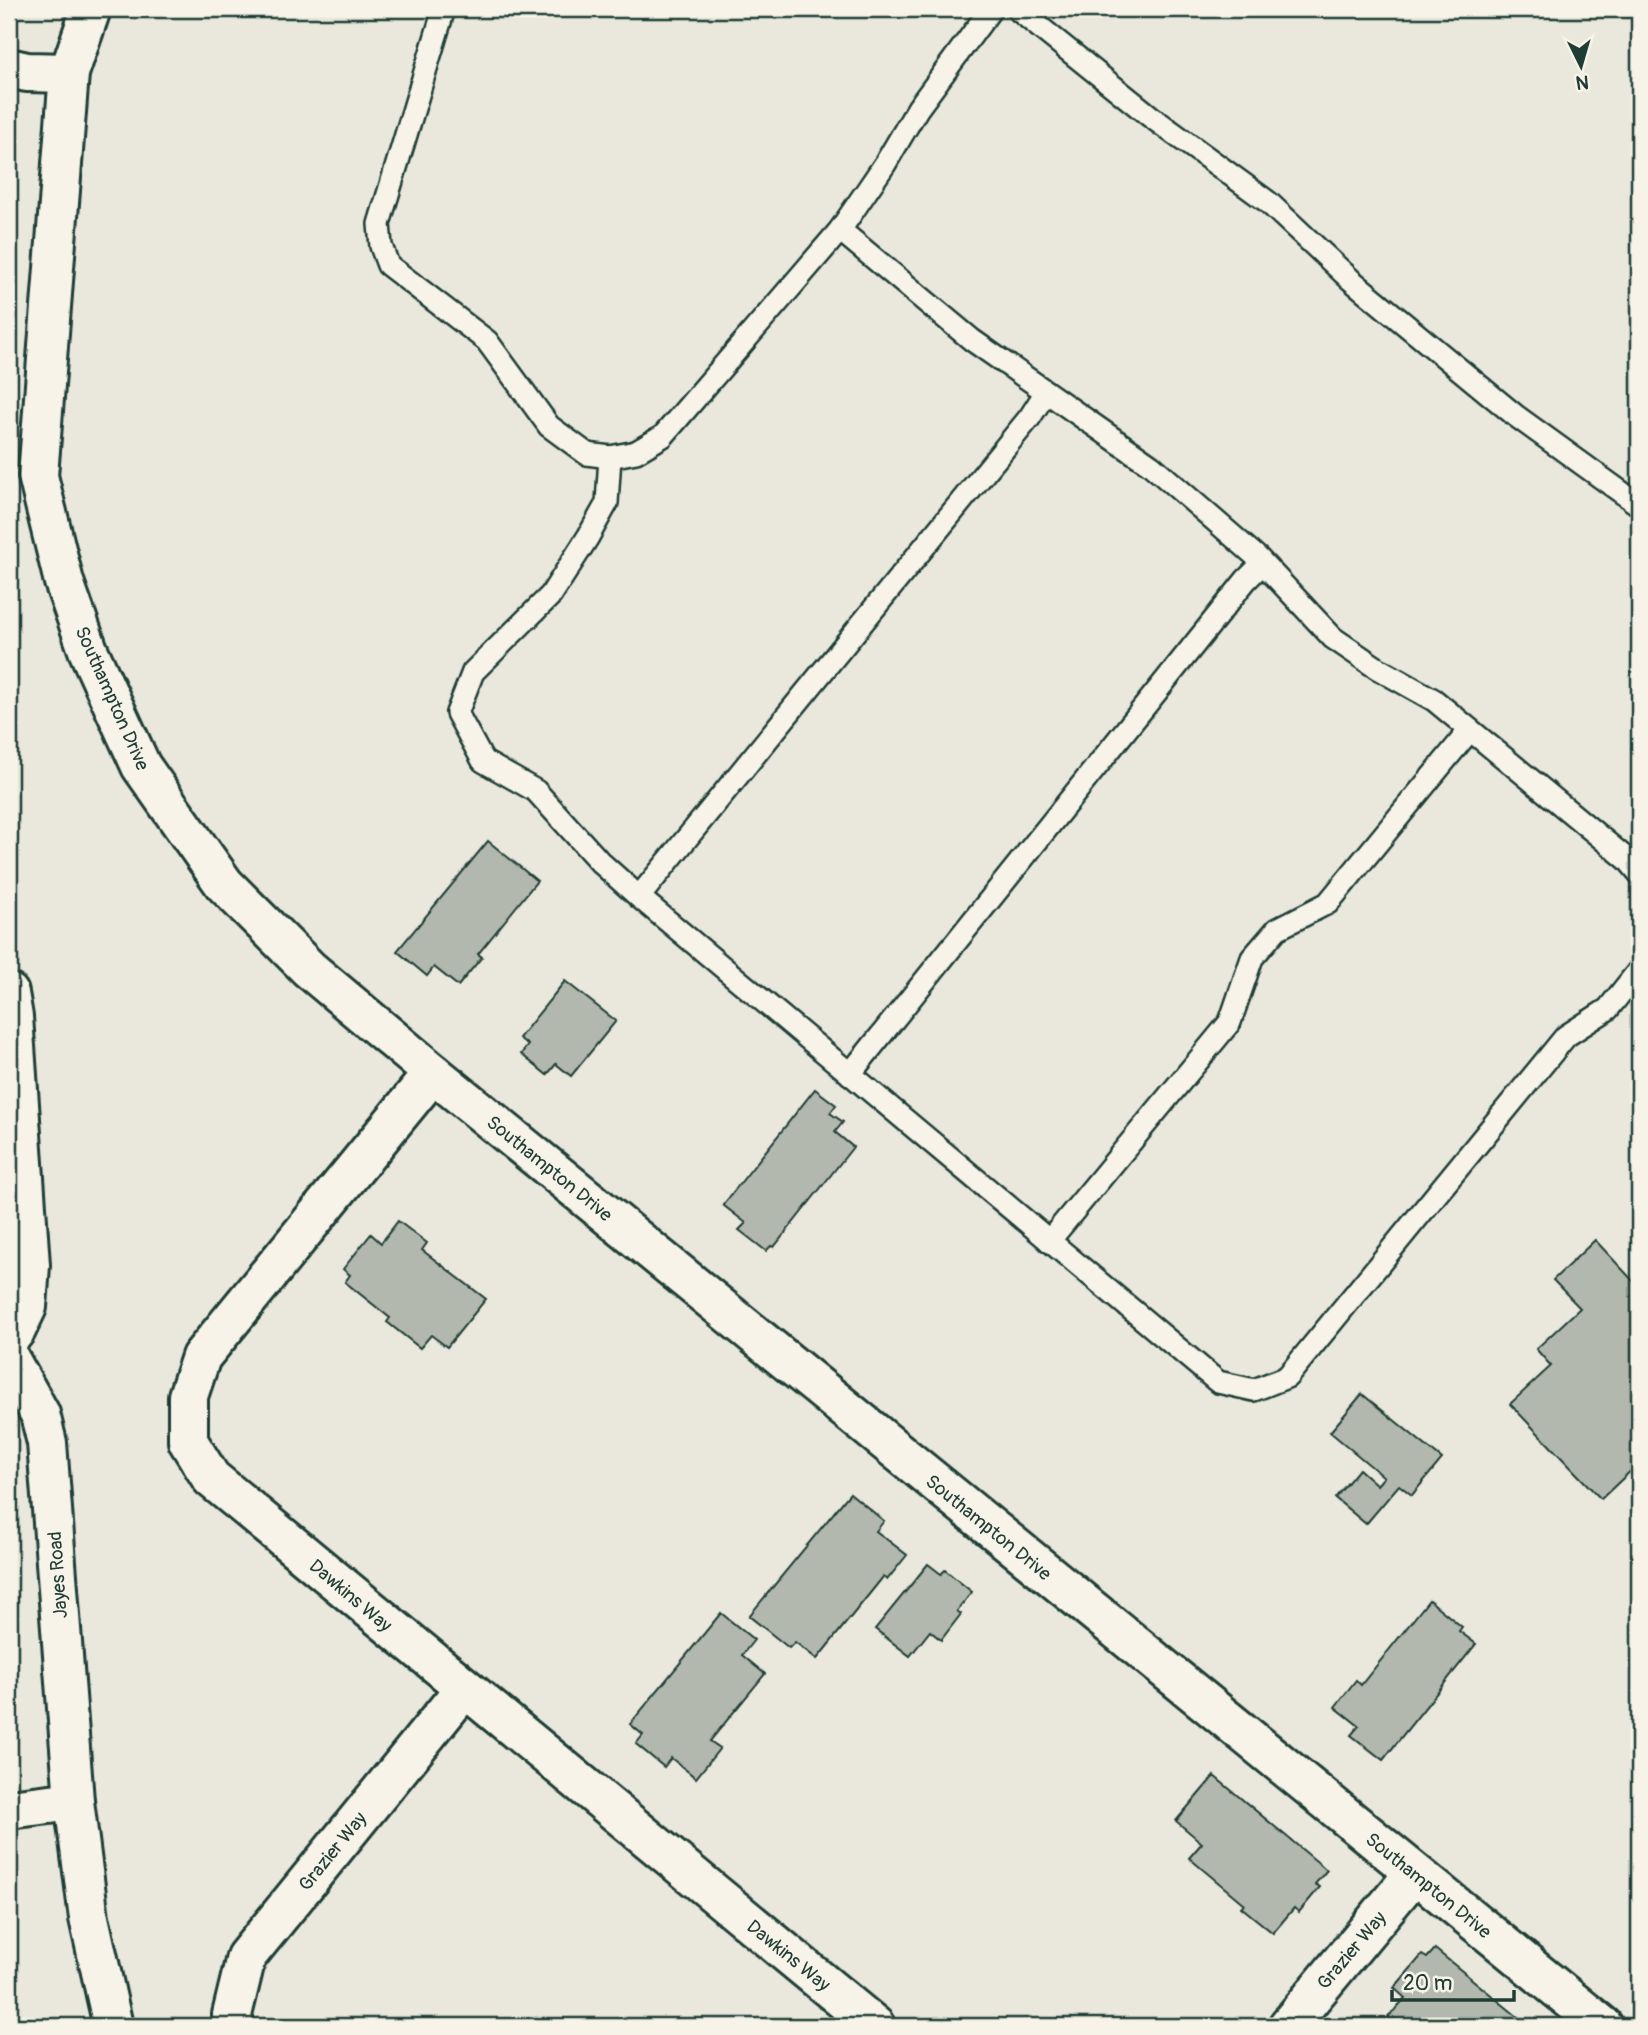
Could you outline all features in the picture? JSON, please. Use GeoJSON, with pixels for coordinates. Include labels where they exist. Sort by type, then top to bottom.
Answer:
{"type":"FeatureCollection","features":[{"type":"Feature","properties":{"kind":"street","name":"Southampton Drive"},"geometry":{"type":"LineString","coordinates":[[90,9],[69,73],[23,478],[88,650],[141,766],[224,884],[309,969],[433,1073],[1603,2026]]}},
{"type":"Feature","properties":{"kind":"street"},"geometry":{"type":"LineString","coordinates":[[9,68],[27,72],[69,73]]}},
{"type":"Feature","properties":{"kind":"street"},"geometry":{"type":"LineString","coordinates":[[9,993],[13,1017],[30,1265],[27,1307],[9,1339]]}},
{"type":"Feature","properties":{"kind":"street","name":"Dawkins Way"},"geometry":{"type":"LineString","coordinates":[[433,1073],[201,1357],[188,1396],[188,1441],[211,1478],[875,2026]]}},
{"type":"Feature","properties":{"kind":"street","name":"Jayes Road"},"geometry":{"type":"LineString","coordinates":[[9,1358],[40,1414],[47,1444],[74,1801],[89,1918],[113,2026]]}},
{"type":"Feature","properties":{"kind":"street","name":"Grazier Way"},"geometry":{"type":"LineString","coordinates":[[234,2026],[232,2015],[246,1957],[464,1689]]}},
{"type":"Feature","properties":{"kind":"street"},"geometry":{"type":"LineString","coordinates":[[9,1809],[74,1801]]}},
{"type":"Feature","properties":{"kind":"street","name":"Grazier Way"},"geometry":{"type":"LineString","coordinates":[[1288,2026],[1415,1874]]}},
{"type":"Feature","properties":{"kind":"lane"},"geometry":{"type":"LineString","coordinates":[[444,9],[379,224],[381,246],[388,265],[487,341],[548,426],[587,454],[610,457],[636,452],[663,436],[840,230],[885,164],[918,108],[991,9]]}},
{"type":"Feature","properties":{"kind":"lane"},"geometry":{"type":"LineString","coordinates":[[1017,9],[1150,116],[1268,202],[1350,279],[1516,416],[1639,505]]}},
{"type":"Feature","properties":{"kind":"lane"},"geometry":{"type":"LineString","coordinates":[[840,230],[972,340],[1151,465],[1262,564],[1333,638],[1377,668],[1434,700],[1628,860],[1639,873]]}},
{"type":"Feature","properties":{"kind":"lane"},"geometry":{"type":"LineString","coordinates":[[639,897],[1021,428],[1046,392]]}},
{"type":"Feature","properties":{"kind":"lane"},"geometry":{"type":"LineString","coordinates":[[610,457],[607,503],[582,547],[551,595],[473,672],[457,713],[483,761],[536,791],[600,862],[639,897],[1217,1382],[1254,1390],[1287,1377],[1566,1036],[1608,1009],[1639,970]]}},
{"type":"Feature","properties":{"kind":"lane"},"geometry":{"type":"LineString","coordinates":[[850,1074],[1262,564]]}},
{"type":"Feature","properties":{"kind":"lane"},"geometry":{"type":"LineString","coordinates":[[1049,1241],[1230,1022],[1252,958],[1277,929],[1328,902],[1470,730]]}},
{"type":"Feature","properties":{"kind":"building"},"geometry":{"type":"Polygon","coordinates":[[[488,841],[537,881],[478,954],[482,957],[458,986],[434,967],[427,976],[397,951],[488,841]]]}},
{"type":"Feature","properties":{"kind":"building"},"geometry":{"type":"Polygon","coordinates":[[[565,981],[616,1021],[571,1076],[556,1064],[547,1075],[521,1054],[528,1045],[519,1038],[565,981]]]}},
{"type":"Feature","properties":{"kind":"building"},"geometry":{"type":"Polygon","coordinates":[[[815,1089],[836,1105],[830,1113],[843,1122],[835,1132],[853,1147],[774,1247],[771,1246],[766,1251],[739,1230],[746,1223],[723,1205],[815,1089]]]}},
{"type":"Feature","properties":{"kind":"building"},"geometry":{"type":"Polygon","coordinates":[[[398,1221],[427,1243],[422,1250],[486,1299],[447,1347],[431,1335],[420,1348],[387,1322],[390,1318],[345,1282],[350,1275],[343,1269],[371,1234],[381,1243],[398,1221]]]}},
{"type":"Feature","properties":{"kind":"building"},"geometry":{"type":"Polygon","coordinates":[[[1595,1240],[1636,1284],[1639,1281],[1639,1463],[1601,1499],[1510,1404],[1551,1366],[1536,1349],[1580,1308],[1553,1280],[1595,1240]]]}},
{"type":"Feature","properties":{"kind":"building"},"geometry":{"type":"Polygon","coordinates":[[[1362,1394],[1442,1459],[1412,1495],[1399,1485],[1366,1524],[1335,1498],[1359,1469],[1377,1485],[1384,1477],[1330,1432],[1362,1394]]]}},
{"type":"Feature","properties":{"kind":"building"},"geometry":{"type":"Polygon","coordinates":[[[850,1493],[884,1521],[876,1531],[907,1555],[887,1580],[883,1577],[817,1659],[795,1642],[789,1648],[749,1616],[850,1493]]]}},
{"type":"Feature","properties":{"kind":"building"},"geometry":{"type":"Polygon","coordinates":[[[928,1564],[941,1574],[945,1570],[972,1592],[957,1611],[961,1614],[941,1640],[930,1631],[910,1656],[875,1629],[928,1564]]]}},
{"type":"Feature","properties":{"kind":"building"},"geometry":{"type":"Polygon","coordinates":[[[1429,1600],[1462,1627],[1459,1631],[1476,1644],[1383,1760],[1351,1735],[1359,1726],[1335,1707],[1356,1680],[1361,1685],[1429,1600]]]}},
{"type":"Feature","properties":{"kind":"building"},"geometry":{"type":"Polygon","coordinates":[[[721,1613],[754,1640],[742,1655],[765,1674],[710,1741],[720,1748],[696,1778],[671,1758],[664,1767],[636,1744],[643,1735],[630,1724],[721,1613]]]}},
{"type":"Feature","properties":{"kind":"building"},"geometry":{"type":"Polygon","coordinates":[[[1214,1776],[1327,1870],[1315,1884],[1320,1887],[1299,1912],[1294,1908],[1273,1933],[1241,1907],[1244,1904],[1189,1858],[1202,1843],[1176,1821],[1214,1776]]]}},
{"type":"Feature","properties":{"kind":"building"},"geometry":{"type":"Polygon","coordinates":[[[1435,1949],[1529,2026],[1393,2026],[1386,2020],[1405,1998],[1394,1988],[1422,1955],[1427,1958],[1435,1949]]]}}]}
